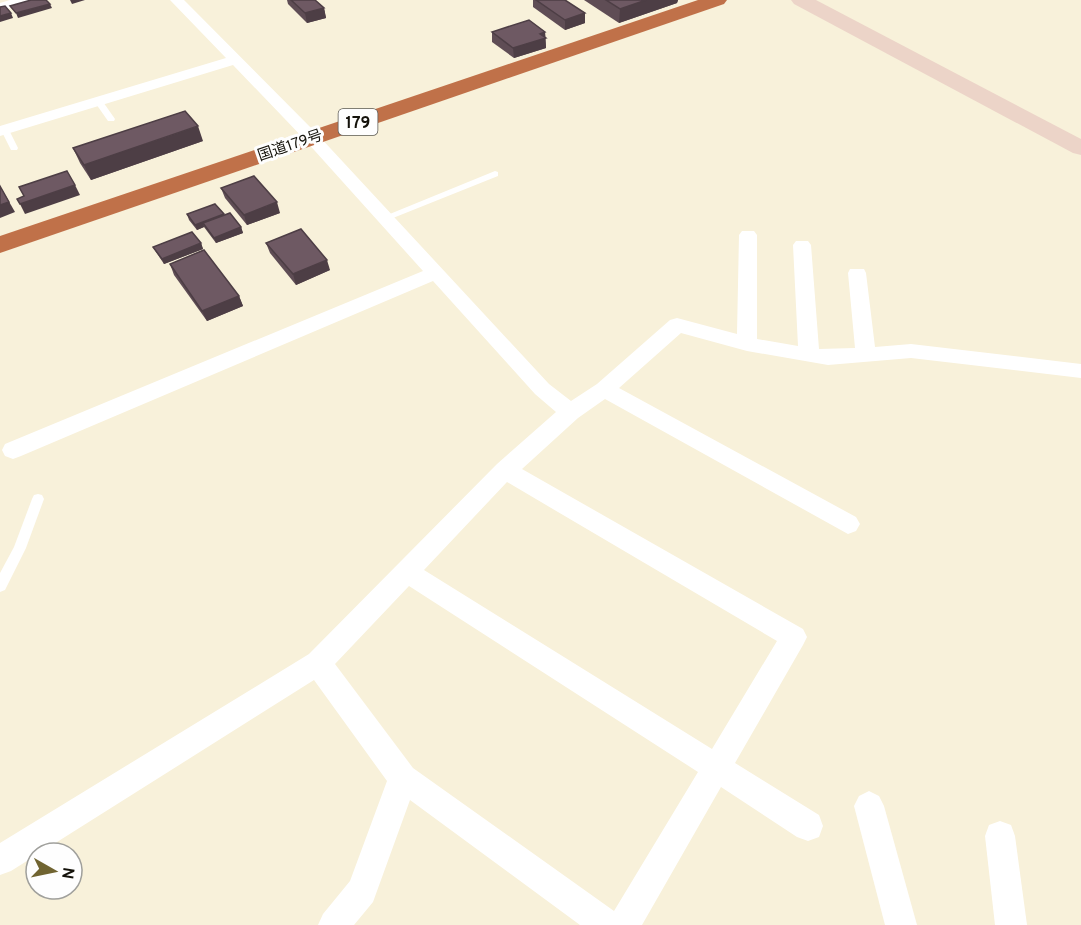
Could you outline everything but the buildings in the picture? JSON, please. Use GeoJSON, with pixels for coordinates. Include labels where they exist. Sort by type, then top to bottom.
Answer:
{"type":"FeatureCollection","features":[{"type":"Feature","properties":{"kind":"highway","name":"国道179号"},"geometry":{"type":"LineString","coordinates":[[0,245],[717,0]]}},
{"type":"Feature","properties":{"kind":"street"},"geometry":{"type":"LineString","coordinates":[[0,7],[24,0]]}},
{"type":"Feature","properties":{"kind":"street"},"geometry":{"type":"LineString","coordinates":[[177,0],[312,138],[542,389],[570,412]]}},
{"type":"Feature","properties":{"kind":"street"},"geometry":{"type":"LineString","coordinates":[[801,0],[1081,148]]}},
{"type":"Feature","properties":{"kind":"street"},"geometry":{"type":"LineString","coordinates":[[2,130],[236,60]]}},
{"type":"Feature","properties":{"kind":"street"},"geometry":{"type":"LineString","coordinates":[[747,344],[748,235]]}},
{"type":"Feature","properties":{"kind":"street"},"geometry":{"type":"LineString","coordinates":[[802,245],[809,355]]}},
{"type":"Feature","properties":{"kind":"street"},"geometry":{"type":"LineString","coordinates":[[13,450],[436,273]]}},
{"type":"Feature","properties":{"kind":"street"},"geometry":{"type":"LineString","coordinates":[[857,273],[866,355]]}},
{"type":"Feature","properties":{"kind":"street"},"geometry":{"type":"LineString","coordinates":[[0,860],[318,663],[506,470],[570,412],[604,389],[677,325],[747,344],[828,358],[911,351],[1081,371]]}},
{"type":"Feature","properties":{"kind":"street"},"geometry":{"type":"LineString","coordinates":[[604,389],[848,524]]}},
{"type":"Feature","properties":{"kind":"street"},"geometry":{"type":"LineString","coordinates":[[506,470],[794,637],[624,925]]}},
{"type":"Feature","properties":{"kind":"street"},"geometry":{"type":"LineString","coordinates":[[406,572],[808,826]]}},
{"type":"Feature","properties":{"kind":"street"},"geometry":{"type":"LineString","coordinates":[[318,663],[403,778],[607,925]]}},
{"type":"Feature","properties":{"kind":"street"},"geometry":{"type":"LineString","coordinates":[[334,925],[362,891],[403,778]]}},
{"type":"Feature","properties":{"kind":"street"},"geometry":{"type":"LineString","coordinates":[[869,806],[901,925]]}},
{"type":"Feature","properties":{"kind":"street"},"geometry":{"type":"LineString","coordinates":[[1000,836],[1011,925]]}},
{"type":"Feature","properties":{"kind":"lane"},"geometry":{"type":"LineString","coordinates":[[98,101],[111,119]]}},
{"type":"Feature","properties":{"kind":"lane"},"geometry":{"type":"LineString","coordinates":[[2,130],[14,148]]}},
{"type":"Feature","properties":{"kind":"lane"},"geometry":{"type":"LineString","coordinates":[[385,218],[495,174]]}},
{"type":"Feature","properties":{"kind":"lane"},"geometry":{"type":"LineString","coordinates":[[0,586],[20,548],[38,499]]}}]}
